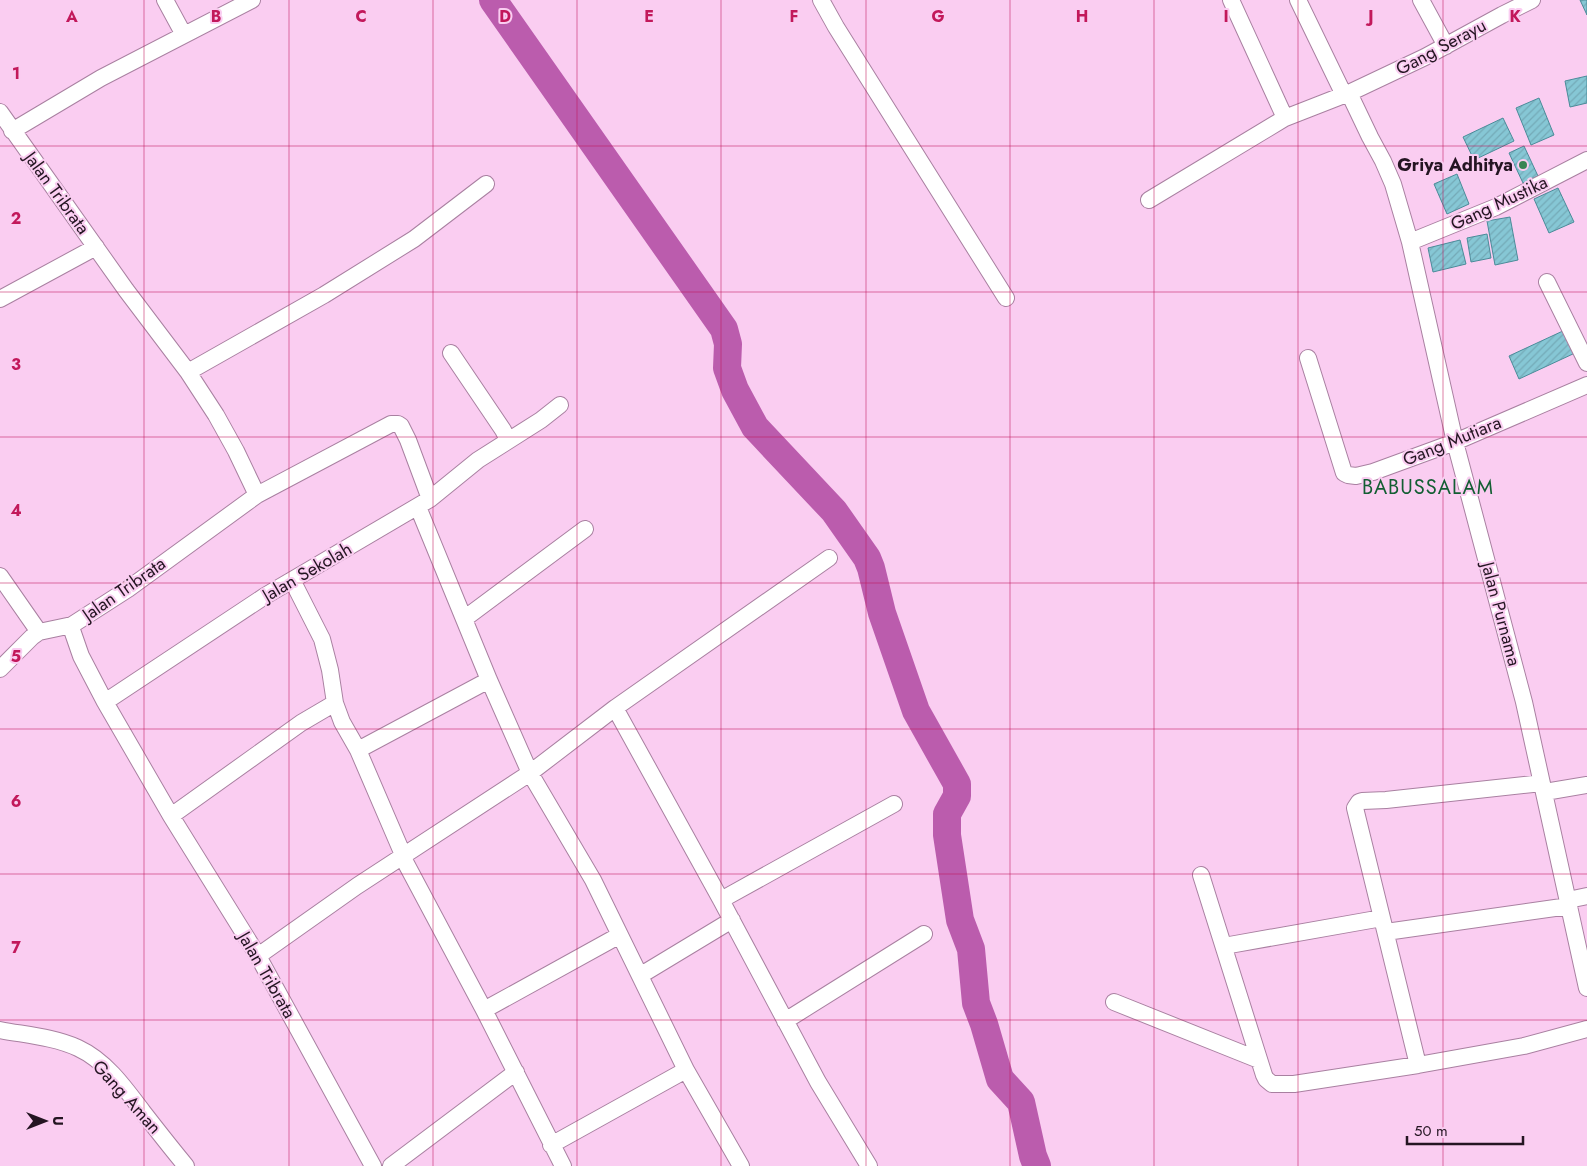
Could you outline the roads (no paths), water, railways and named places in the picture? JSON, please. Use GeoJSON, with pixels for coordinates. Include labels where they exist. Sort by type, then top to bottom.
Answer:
{"type":"FeatureCollection","features":[{"type":"Feature","properties":{"kind":"street"},"geometry":{"type":"LineString","coordinates":[[165,0],[184,35]]}},
{"type":"Feature","properties":{"kind":"street"},"geometry":{"type":"LineString","coordinates":[[4,120],[101,78],[252,0]]}},
{"type":"Feature","properties":{"kind":"street"},"geometry":{"type":"LineString","coordinates":[[821,0],[1006,298]]}},
{"type":"Feature","properties":{"kind":"street"},"geometry":{"type":"LineString","coordinates":[[1231,0],[1285,118]]}},
{"type":"Feature","properties":{"kind":"street","name":"Jalan Purnama"},"geometry":{"type":"LineString","coordinates":[[1298,0],[1386,169],[1410,242],[1456,442],[1524,702],[1587,988]]}},
{"type":"Feature","properties":{"kind":"street"},"geometry":{"type":"LineString","coordinates":[[1421,0],[1446,46]]}},
{"type":"Feature","properties":{"kind":"street","name":"Gang Serayu"},"geometry":{"type":"LineString","coordinates":[[1149,200],[1285,118],[1347,94],[1446,46],[1532,0]]}},
{"type":"Feature","properties":{"kind":"street","name":"Jalan Tribrata"},"geometry":{"type":"LineString","coordinates":[[4,120],[126,290],[188,372],[216,415],[236,451],[256,495],[128,590],[72,625],[82,656],[105,702],[171,816],[258,956],[373,1166]]}},
{"type":"Feature","properties":{"kind":"street","name":"Gang Mustika"},"geometry":{"type":"LineString","coordinates":[[1410,242],[1496,207],[1587,160]]}},
{"type":"Feature","properties":{"kind":"street"},"geometry":{"type":"LineString","coordinates":[[188,372],[324,295],[414,239],[486,184]]}},
{"type":"Feature","properties":{"kind":"street"},"geometry":{"type":"LineString","coordinates":[[0,299],[96,247]]}},
{"type":"Feature","properties":{"kind":"street"},"geometry":{"type":"LineString","coordinates":[[1547,282],[1587,363]]}},
{"type":"Feature","properties":{"kind":"street"},"geometry":{"type":"LineString","coordinates":[[451,353],[508,440]]}},
{"type":"Feature","properties":{"kind":"street","name":"Gang Mutiara"},"geometry":{"type":"LineString","coordinates":[[1308,358],[1344,473],[1356,476],[1456,442],[1587,385]]}},
{"type":"Feature","properties":{"kind":"street","name":"Jalan Sekolah"},"geometry":{"type":"LineString","coordinates":[[105,702],[265,596],[424,503],[478,460],[541,420],[560,405]]}},
{"type":"Feature","properties":{"kind":"street"},"geometry":{"type":"LineString","coordinates":[[256,495],[391,424],[401,426],[408,440],[424,503],[464,619],[530,773],[593,880],[686,1070],[741,1166]]}},
{"type":"Feature","properties":{"kind":"street"},"geometry":{"type":"LineString","coordinates":[[464,619],[585,529]]}},
{"type":"Feature","properties":{"kind":"street"},"geometry":{"type":"LineString","coordinates":[[258,956],[402,856],[530,773],[615,708],[829,558]]}},
{"type":"Feature","properties":{"kind":"street"},"geometry":{"type":"LineString","coordinates":[[0,576],[39,632]]}},
{"type":"Feature","properties":{"kind":"street"},"geometry":{"type":"LineString","coordinates":[[292,580],[322,639],[330,670],[335,702],[342,722],[358,750],[402,856],[484,1010],[563,1166]]}},
{"type":"Feature","properties":{"kind":"street"},"geometry":{"type":"LineString","coordinates":[[0,669],[39,632],[72,625]]}},
{"type":"Feature","properties":{"kind":"street"},"geometry":{"type":"LineString","coordinates":[[358,750],[489,680]]}},
{"type":"Feature","properties":{"kind":"street"},"geometry":{"type":"LineString","coordinates":[[171,816],[301,723],[335,702]]}},
{"type":"Feature","properties":{"kind":"street"},"geometry":{"type":"LineString","coordinates":[[615,708],[732,920],[818,1082],[868,1166]]}},
{"type":"Feature","properties":{"kind":"street"},"geometry":{"type":"LineString","coordinates":[[1418,1065],[1355,808],[1359,802],[1587,785]]}},
{"type":"Feature","properties":{"kind":"street"},"geometry":{"type":"LineString","coordinates":[[721,900],[894,804]]}},
{"type":"Feature","properties":{"kind":"street"},"geometry":{"type":"LineString","coordinates":[[1201,875],[1259,1060],[1266,1079],[1272,1084],[1277,1085],[1418,1065],[1524,1046],[1587,1029]]}},
{"type":"Feature","properties":{"kind":"street"},"geometry":{"type":"LineString","coordinates":[[1224,946],[1569,903],[1587,896]]}},
{"type":"Feature","properties":{"kind":"street"},"geometry":{"type":"LineString","coordinates":[[640,975],[732,920]]}},
{"type":"Feature","properties":{"kind":"street"},"geometry":{"type":"LineString","coordinates":[[785,1021],[924,934]]}},
{"type":"Feature","properties":{"kind":"street"},"geometry":{"type":"LineString","coordinates":[[484,1010],[620,935]]}},
{"type":"Feature","properties":{"kind":"street"},"geometry":{"type":"LineString","coordinates":[[1114,1002],[1259,1060]]}},
{"type":"Feature","properties":{"kind":"street","name":"Gang Aman"},"geometry":{"type":"LineString","coordinates":[[0,1030],[61,1041],[79,1048],[95,1059],[125,1089],[186,1166]]}},
{"type":"Feature","properties":{"kind":"street"},"geometry":{"type":"LineString","coordinates":[[551,1145],[686,1070]]}},
{"type":"Feature","properties":{"kind":"street"},"geometry":{"type":"LineString","coordinates":[[391,1166],[516,1072]]}},
{"type":"Feature","properties":{"kind":"waterway"},"geometry":{"type":"LineString","coordinates":[[493,0],[724,329],[728,344],[727,368],[735,390],[755,427],[834,511],[867,558],[882,613],[916,711],[957,784],[957,796],[947,814],[947,835],[960,920],[971,949],[976,1003],[1000,1079],[1021,1102],[1037,1166]]}},
{"type":"Feature","properties":{"kind":"place","name":"Griya Adhitya"},"geometry":{"type":"Point","coordinates":[1523,165]}},
{"type":"Feature","properties":{"kind":"district","name":"BABUSSALAM"},"geometry":{"type":"Point","coordinates":[1428,487]}}]}
